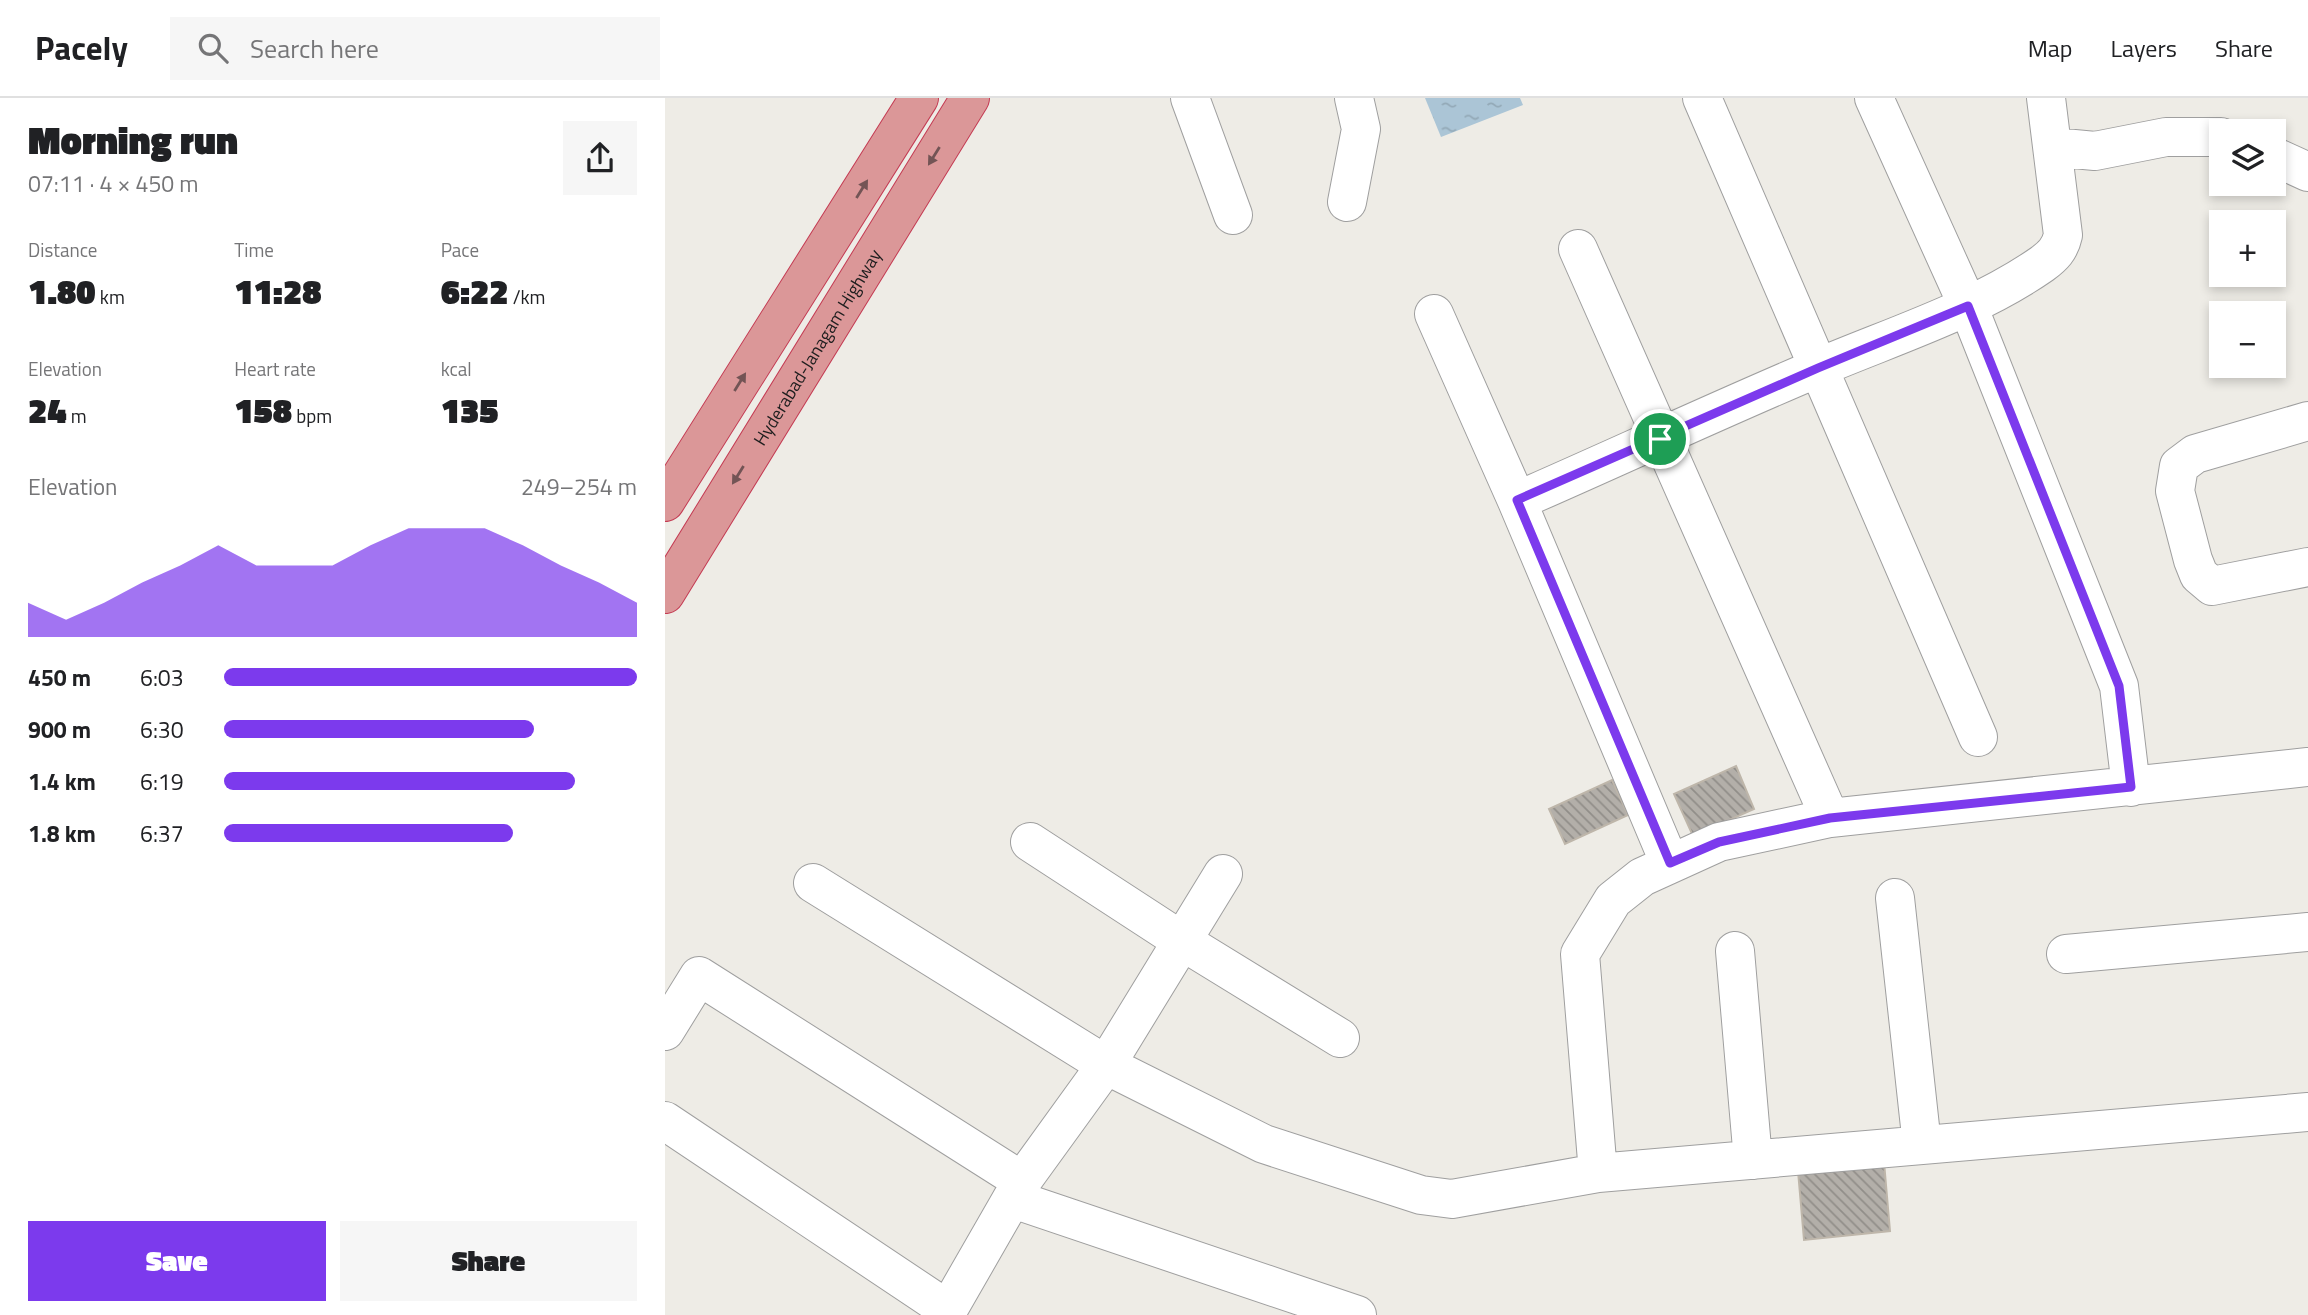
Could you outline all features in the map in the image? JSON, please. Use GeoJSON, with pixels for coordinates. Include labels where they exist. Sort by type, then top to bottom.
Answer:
{"type":"FeatureCollection","features":[{"type":"Feature","properties":{"kind":"highway"},"geometry":{"type":"LineString","coordinates":[[665,502],[919,98]]}},
{"type":"Feature","properties":{"kind":"highway","name":"Hyderabad-Janagam Highway"},"geometry":{"type":"LineString","coordinates":[[665,594],[970,98]]}},
{"type":"Feature","properties":{"kind":"street"},"geometry":{"type":"LineString","coordinates":[[1190,98],[1233,215]]}},
{"type":"Feature","properties":{"kind":"street"},"geometry":{"type":"LineString","coordinates":[[1347,202],[1361,129],[1354,98]]}},
{"type":"Feature","properties":{"kind":"street"},"geometry":{"type":"LineString","coordinates":[[1702,98],[1978,737]]}},
{"type":"Feature","properties":{"kind":"street"},"geometry":{"type":"LineString","coordinates":[[1874,98],[1968,306],[2119,686],[2131,787]]}},
{"type":"Feature","properties":{"kind":"street"},"geometry":{"type":"LineString","coordinates":[[1517,500],[1818,368],[1968,306],[2041,265],[2060,246],[2062,224],[2046,98]]}},
{"type":"Feature","properties":{"kind":"street"},"geometry":{"type":"LineString","coordinates":[[2053,147],[2095,151],[2166,137],[2209,137]]}},
{"type":"Feature","properties":{"kind":"street"},"geometry":{"type":"LineString","coordinates":[[2286,162],[2308,172]]}},
{"type":"Feature","properties":{"kind":"street"},"geometry":{"type":"LineString","coordinates":[[1578,249],[1830,818]]}},
{"type":"Feature","properties":{"kind":"street"},"geometry":{"type":"LineString","coordinates":[[1434,314],[1517,500],[1670,863]]}},
{"type":"Feature","properties":{"kind":"street"},"geometry":{"type":"LineString","coordinates":[[2308,421],[2195,454],[2179,467],[2175,491],[2199,575],[2212,586],[2308,568]]}},
{"type":"Feature","properties":{"kind":"street"},"geometry":{"type":"LineString","coordinates":[[1598,1173],[1580,954],[1613,900],[1642,877],[1719,842],[1830,818],[2308,766]]}},
{"type":"Feature","properties":{"kind":"street"},"geometry":{"type":"LineString","coordinates":[[1030,842],[1182,941],[1340,1038]]}},
{"type":"Feature","properties":{"kind":"street"},"geometry":{"type":"LineString","coordinates":[[665,1121],[947,1312],[1018,1190],[1106,1065],[1223,874]]}},
{"type":"Feature","properties":{"kind":"street"},"geometry":{"type":"LineString","coordinates":[[813,883],[1106,1065],[1265,1144],[1421,1195],[1452,1199],[1598,1173],[2308,1112]]}},
{"type":"Feature","properties":{"kind":"street"},"geometry":{"type":"LineString","coordinates":[[1895,898],[1922,1145]]}},
{"type":"Feature","properties":{"kind":"street"},"geometry":{"type":"LineString","coordinates":[[2066,954],[2308,932]]}},
{"type":"Feature","properties":{"kind":"street"},"geometry":{"type":"LineString","coordinates":[[1735,951],[1753,1160]]}},
{"type":"Feature","properties":{"kind":"street"},"geometry":{"type":"LineString","coordinates":[[665,1031],[699,976],[1018,1190],[1357,1315]]}},
{"type":"Feature","properties":{"kind":"water"},"geometry":{"type":"Polygon","coordinates":[[[1425,98],[1520,98],[1523,105],[1441,137],[1425,98]]]}},
{"type":"Feature","properties":{"kind":"building"},"geometry":{"type":"Polygon","coordinates":[[[1736,766],[1754,809],[1693,836],[1674,794],[1736,766]]]}},
{"type":"Feature","properties":{"kind":"building"},"geometry":{"type":"Polygon","coordinates":[[[1612,780],[1628,815],[1565,844],[1549,809],[1612,780]]]}},
{"type":"Feature","properties":{"kind":"building"},"geometry":{"type":"Polygon","coordinates":[[[1884,1162],[1890,1231],[1804,1240],[1798,1171],[1884,1162]]]}},
{"type":"Feature","properties":{"kind":"route"},"geometry":{"type":"LineString","coordinates":[[1968,306],[2119,686],[2131,787],[1830,818],[1719,842],[1670,863],[1517,500],[1660,439],[1818,368],[1968,306]]}}]}
